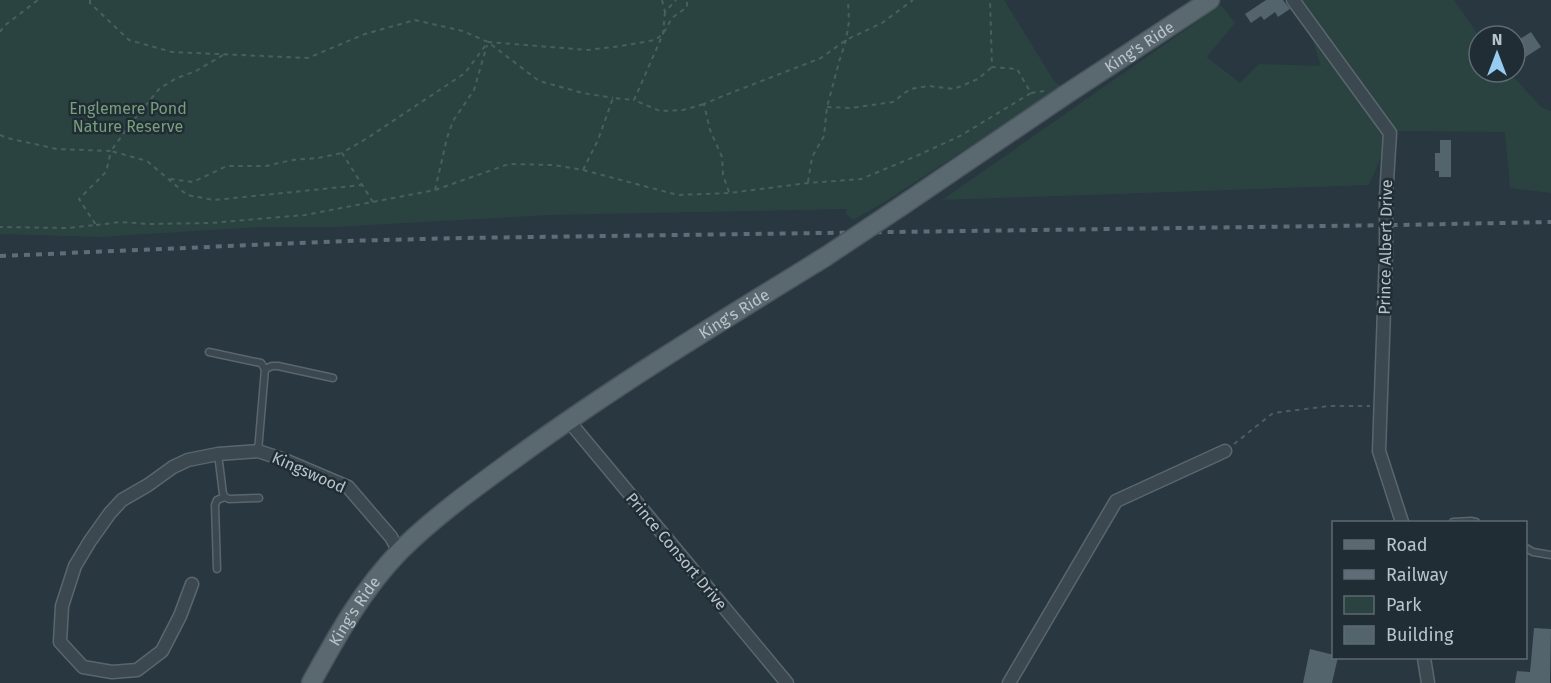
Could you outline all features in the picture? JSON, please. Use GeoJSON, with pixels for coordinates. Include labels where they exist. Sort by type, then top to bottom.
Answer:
{"type":"FeatureCollection","features":[{"type":"Feature","properties":{"kind":"main road","name":"King's Ride"},"geometry":{"type":"LineString","coordinates":[[311,683],[359,601],[399,552],[434,520],[568,420],[723,319],[825,257],[1210,0]]}},
{"type":"Feature","properties":{"kind":"street","name":"Prince Albert Drive"},"geometry":{"type":"LineString","coordinates":[[1293,0],[1390,133],[1386,196],[1379,451],[1402,521]]}},
{"type":"Feature","properties":{"kind":"street","name":"Prince Consort Drive"},"geometry":{"type":"LineString","coordinates":[[568,420],[787,683]]}},
{"type":"Feature","properties":{"kind":"street","name":"Kingswood"},"geometry":{"type":"LineString","coordinates":[[192,584],[180,616],[162,651],[136,670],[112,672],[83,667],[60,642],[62,606],[75,566],[90,541],[122,500],[188,460],[218,454],[258,451],[348,487],[391,537],[399,552]]}},
{"type":"Feature","properties":{"kind":"street"},"geometry":{"type":"LineString","coordinates":[[1010,683],[1116,501],[1224,451]]}},
{"type":"Feature","properties":{"kind":"street"},"geometry":{"type":"LineString","coordinates":[[1424,659],[1428,683]]}},
{"type":"Feature","properties":{"kind":"lane"},"geometry":{"type":"LineString","coordinates":[[209,352],[261,363],[265,369],[258,451]]}},
{"type":"Feature","properties":{"kind":"lane"},"geometry":{"type":"LineString","coordinates":[[265,369],[278,366],[333,378]]}},
{"type":"Feature","properties":{"kind":"lane"},"geometry":{"type":"LineString","coordinates":[[218,454],[225,497]]}},
{"type":"Feature","properties":{"kind":"lane"},"geometry":{"type":"LineString","coordinates":[[217,569],[215,505],[217,500],[225,497],[229,499],[259,498]]}},
{"type":"Feature","properties":{"kind":"lane"},"geometry":{"type":"LineString","coordinates":[[1527,549],[1551,555]]}},
{"type":"Feature","properties":{"kind":"path"},"geometry":{"type":"LineString","coordinates":[[0,32],[4,26],[38,0]]}},
{"type":"Feature","properties":{"kind":"path"},"geometry":{"type":"LineString","coordinates":[[90,0],[90,3],[129,40],[172,52],[308,58],[365,34],[415,21],[463,31],[488,42],[539,81],[583,93],[634,100],[660,111],[683,110],[704,104],[821,58],[846,40],[882,23],[913,0]]}},
{"type":"Feature","properties":{"kind":"path"},"geometry":{"type":"LineString","coordinates":[[488,42],[588,50],[655,40],[663,34],[665,12],[662,0]]}},
{"type":"Feature","properties":{"kind":"path"},"geometry":{"type":"LineString","coordinates":[[665,12],[676,0]]}},
{"type":"Feature","properties":{"kind":"path"},"geometry":{"type":"LineString","coordinates":[[634,100],[663,34],[672,18],[687,7],[687,0]]}},
{"type":"Feature","properties":{"kind":"path"},"geometry":{"type":"LineString","coordinates":[[808,183],[812,157],[824,136],[827,107],[846,40],[849,21],[848,0]]}},
{"type":"Feature","properties":{"kind":"path"},"geometry":{"type":"LineString","coordinates":[[990,0],[992,67]]}},
{"type":"Feature","properties":{"kind":"path"},"geometry":{"type":"LineString","coordinates":[[168,179],[193,182],[228,166],[266,166],[342,153],[465,73],[488,42]]}},
{"type":"Feature","properties":{"kind":"path"},"geometry":{"type":"LineString","coordinates":[[435,190],[453,121],[474,90],[488,42]]}},
{"type":"Feature","properties":{"kind":"path"},"geometry":{"type":"LineString","coordinates":[[96,225],[79,199],[106,172],[111,151],[128,127],[160,88],[223,55]]}},
{"type":"Feature","properties":{"kind":"path"},"geometry":{"type":"LineString","coordinates":[[0,227],[68,228],[121,222],[149,225],[210,223],[305,215],[435,190],[509,164],[553,165],[583,170],[678,195],[729,193],[861,179],[960,136],[1031,93],[1017,69],[992,67],[978,79],[954,89],[929,86],[910,89],[893,102],[851,108],[827,107]]}},
{"type":"Feature","properties":{"kind":"path"},"geometry":{"type":"LineString","coordinates":[[583,170],[598,140],[613,98]]}},
{"type":"Feature","properties":{"kind":"path"},"geometry":{"type":"LineString","coordinates":[[704,104],[710,130],[722,157],[723,175],[729,193]]}},
{"type":"Feature","properties":{"kind":"path"},"geometry":{"type":"LineString","coordinates":[[0,135],[57,149],[111,151],[147,161],[187,195],[214,200],[362,185]]}},
{"type":"Feature","properties":{"kind":"path"},"geometry":{"type":"LineString","coordinates":[[342,153],[373,202]]}},
{"type":"Feature","properties":{"kind":"path"},"geometry":{"type":"LineString","coordinates":[[1224,451],[1273,413],[1329,406],[1381,406]]}},
{"type":"Feature","properties":{"kind":"green space","name":"Englemere Pond Nature Reserve"},"geometry":{"type":"Polygon","coordinates":[[[0,0],[1004,0],[1055,82],[1062,87],[853,220],[846,214],[846,209],[550,215],[333,227],[260,227],[99,237],[0,234],[0,0]]]}},
{"type":"Feature","properties":{"kind":"green space"},"geometry":{"type":"Polygon","coordinates":[[[1300,0],[1454,0],[1471,24],[1467,24],[1467,84],[1520,84],[1541,107],[1551,111],[1551,193],[1510,188],[1505,132],[1393,131],[1369,185],[942,200],[1221,5],[1235,23],[1207,57],[1240,83],[1259,64],[1321,66],[1300,0]]]}},
{"type":"Feature","properties":{"kind":"building"},"geometry":{"type":"Polygon","coordinates":[[[1266,0],[1283,0],[1290,9],[1278,17],[1275,12],[1264,20],[1261,16],[1251,23],[1245,14],[1266,0]]]}},
{"type":"Feature","properties":{"kind":"building"},"geometry":{"type":"Polygon","coordinates":[[[1531,32],[1541,47],[1527,56],[1527,34],[1531,32]]]}},
{"type":"Feature","properties":{"kind":"building"},"geometry":{"type":"Polygon","coordinates":[[[1440,140],[1451,140],[1451,177],[1439,177],[1439,171],[1435,171],[1435,153],[1440,153],[1440,140]]]}},
{"type":"Feature","properties":{"kind":"building"},"geometry":{"type":"Polygon","coordinates":[[[1534,628],[1551,629],[1550,683],[1515,683],[1517,671],[1530,672],[1534,628]]]}},
{"type":"Feature","properties":{"kind":"building"},"geometry":{"type":"Polygon","coordinates":[[[1310,649],[1332,654],[1332,659],[1338,659],[1332,683],[1303,683],[1310,649]]]}},
{"type":"Feature","properties":{"kind":"railway"},"geometry":{"type":"LineString","coordinates":[[0,256],[461,238],[1551,222]]}}]}
